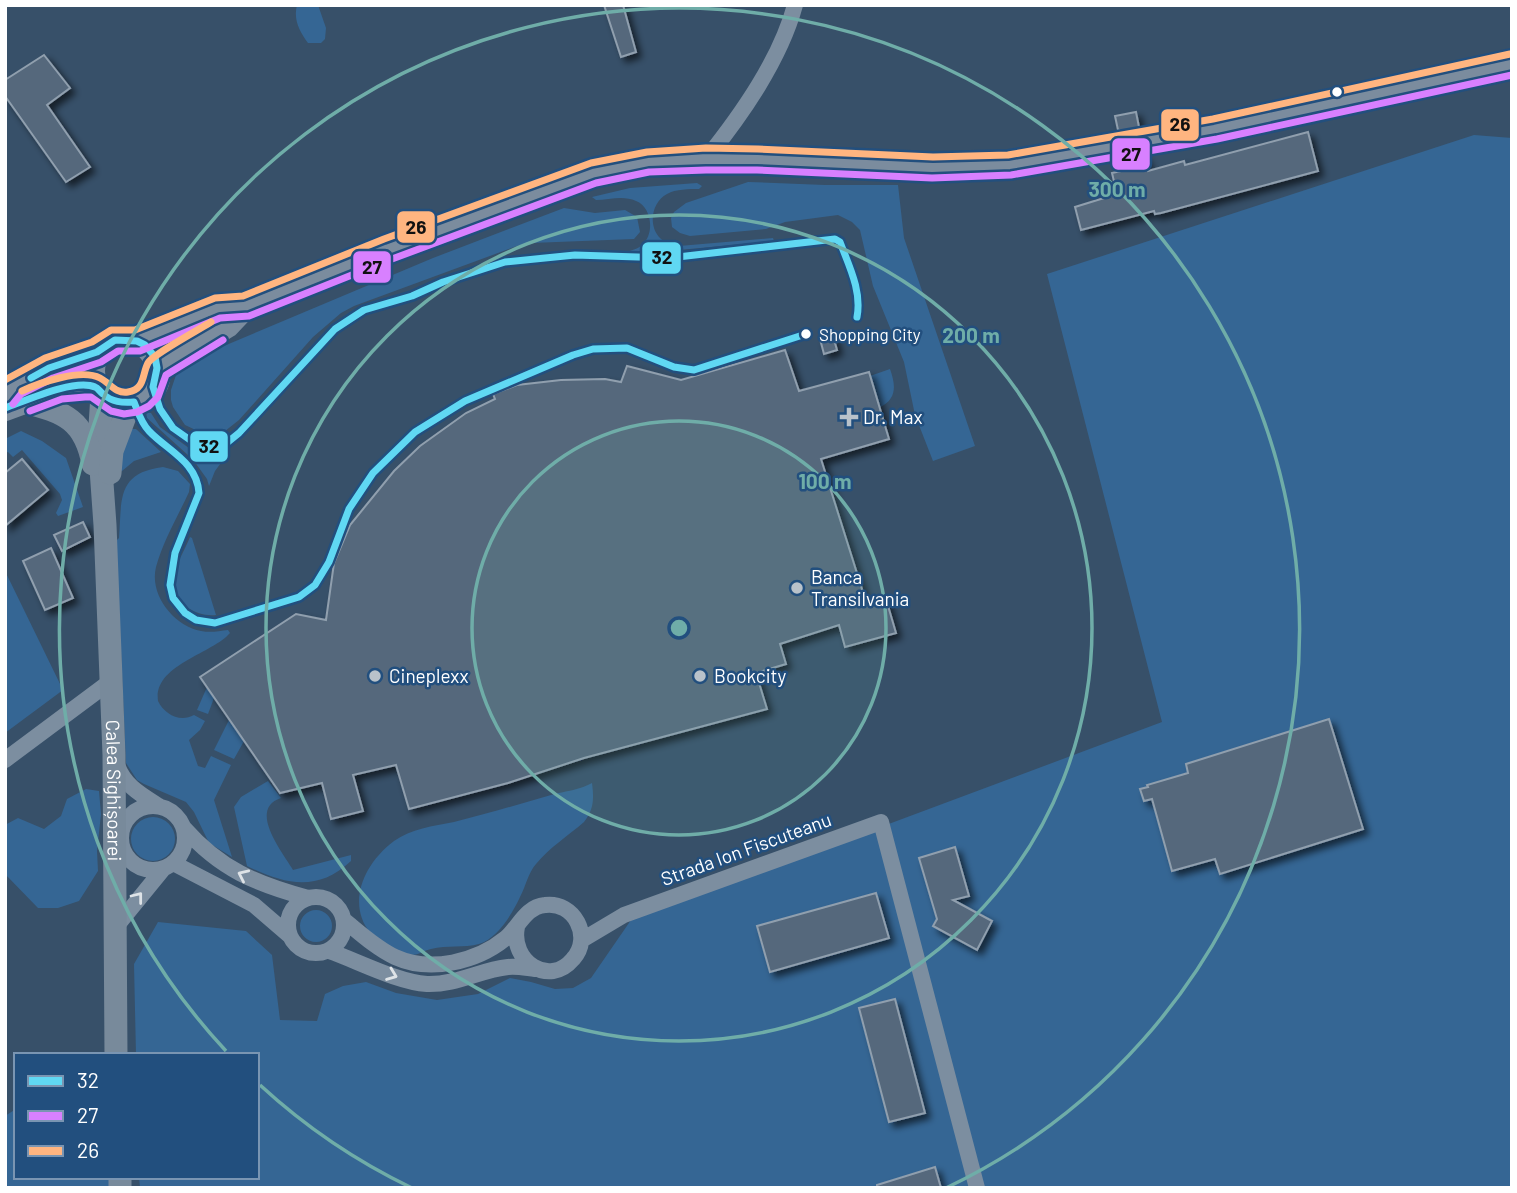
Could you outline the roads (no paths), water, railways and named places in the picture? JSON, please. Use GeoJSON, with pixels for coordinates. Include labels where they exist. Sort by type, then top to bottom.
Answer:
{"type":"FeatureCollection","features":[{"type":"Feature","properties":{"kind":"main road"},"geometry":{"type":"LineString","coordinates":[[12,402],[14,386],[49,368],[97,352],[115,340],[137,341],[218,307],[245,306],[388,248],[593,173],[648,162],[706,159],[933,168],[1009,165],[1228,126],[1512,64]]}},
{"type":"Feature","properties":{"kind":"main road"},"geometry":{"type":"LineString","coordinates":[[158,368],[227,325],[245,306]]}},
{"type":"Feature","properties":{"kind":"main road"},"geometry":{"type":"LineString","coordinates":[[12,402],[62,387],[99,391],[120,403],[130,403],[147,395],[157,378],[158,368],[151,351],[137,341]]}},
{"type":"Feature","properties":{"kind":"main road"},"geometry":{"type":"LineString","coordinates":[[97,352],[91,375],[99,391]]}},
{"type":"Feature","properties":{"kind":"main road","name":"Calea Sighișoarei"},"geometry":{"type":"LineString","coordinates":[[99,391],[117,836],[116,1053]]}},
{"type":"Feature","properties":{"kind":"main road"},"geometry":{"type":"LineString","coordinates":[[12,402],[65,414],[78,425],[92,458],[105,525]]}},
{"type":"Feature","properties":{"kind":"main road","name":"Calea Sighișoarei"},"geometry":{"type":"LineString","coordinates":[[105,525],[112,451],[130,403]]}},
{"type":"Feature","properties":{"kind":"street"},"geometry":{"type":"LineString","coordinates":[[706,159],[730,128],[777,55],[788,32],[795,5]]}},
{"type":"Feature","properties":{"kind":"street"},"geometry":{"type":"LineString","coordinates":[[5,760],[111,681]]}},
{"type":"Feature","properties":{"kind":"street"},"geometry":{"type":"LineString","coordinates":[[114,755],[123,779],[135,791],[175,813],[184,828],[213,858],[235,872],[271,888],[308,898]]}},
{"type":"Feature","properties":{"kind":"street"},"geometry":{"type":"LineString","coordinates":[[159,806],[150,805],[132,812],[117,836],[124,854],[137,866],[155,870],[168,866],[254,905],[302,950],[310,953],[328,951],[407,980],[427,984],[461,980],[512,966],[549,971],[567,965],[575,958],[582,940],[578,921],[564,908],[545,905],[528,912],[504,940],[477,955],[450,964],[419,964],[398,959],[384,951],[344,920],[335,903],[317,897],[299,902],[293,909],[288,927],[290,936]]}},
{"type":"Feature","properties":{"kind":"street","name":"Strada Ion Fiscuteanu"},"geometry":{"type":"LineString","coordinates":[[582,940],[624,915],[881,822],[977,1188]]}},
{"type":"Feature","properties":{"kind":"street"},"geometry":{"type":"LineString","coordinates":[[115,928],[184,847],[184,828]]}},
{"type":"Feature","properties":{"kind":"street","name":"Strada Ion Fiscuteanu"},"geometry":{"type":"LineString","coordinates":[[578,921],[624,915]]}},
{"type":"Feature","properties":{"kind":"street"},"geometry":{"type":"LineString","coordinates":[[328,951],[342,938],[344,920]]}},
{"type":"Feature","properties":{"kind":"street"},"geometry":{"type":"LineString","coordinates":[[517,927],[515,936],[519,953],[539,970]]}},
{"type":"Feature","properties":{"kind":"place","name":"Shopping City"},"geometry":{"type":"Point","coordinates":[806,334]}},
{"type":"Feature","properties":{"kind":"place","name":"Dr. Max"},"geometry":{"type":"Point","coordinates":[849,417]}},
{"type":"Feature","properties":{"kind":"place","name":"Banca Transilvania"},"geometry":{"type":"Point","coordinates":[797,588]}},
{"type":"Feature","properties":{"kind":"place","name":"Cineplexx"},"geometry":{"type":"Point","coordinates":[375,676]}},
{"type":"Feature","properties":{"kind":"place","name":"Bookcity"},"geometry":{"type":"Point","coordinates":[700,676]}}]}
